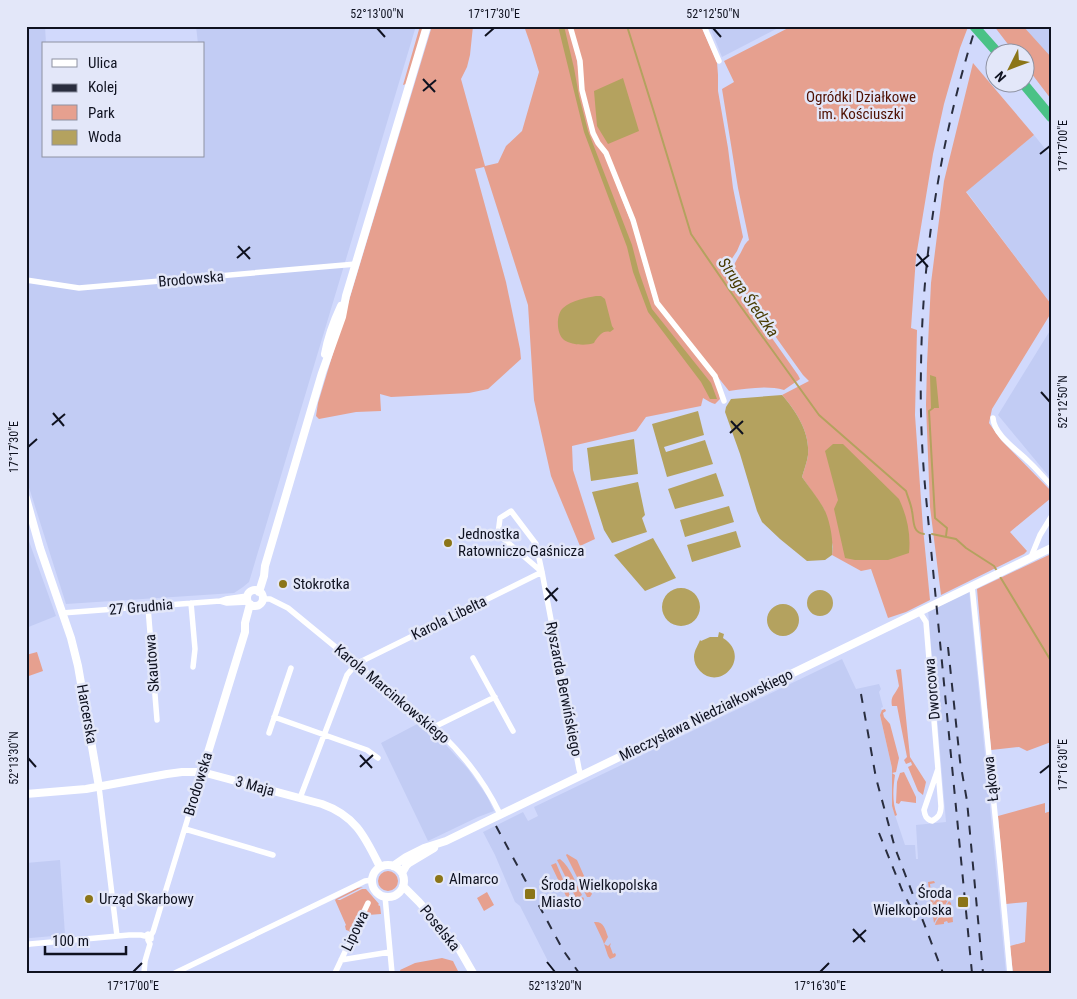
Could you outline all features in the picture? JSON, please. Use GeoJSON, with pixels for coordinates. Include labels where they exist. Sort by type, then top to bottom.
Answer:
{"type":"FeatureCollection","features":[{"type":"Feature","properties":{"kind":"highway"},"geometry":{"type":"LineString","coordinates":[[977,29],[988,42]]}},
{"type":"Feature","properties":{"kind":"highway"},"geometry":{"type":"LineString","coordinates":[[1030,92],[1051,117]]}},
{"type":"Feature","properties":{"kind":"street"},"geometry":{"type":"LineString","coordinates":[[259,594],[248,594],[250,602],[259,604],[259,594],[265,566],[322,373],[340,324],[346,296],[427,26]]}},
{"type":"Feature","properties":{"kind":"street"},"geometry":{"type":"LineString","coordinates":[[570,26],[580,61],[582,90],[593,133],[606,153],[633,220],[656,303],[715,376],[724,401]]}},
{"type":"Feature","properties":{"kind":"street"},"geometry":{"type":"LineString","coordinates":[[704,26],[719,61]]}},
{"type":"Feature","properties":{"kind":"street","name":"Brodowska"},"geometry":{"type":"LineString","coordinates":[[26,280],[79,288],[356,264]]}},
{"type":"Feature","properties":{"kind":"street"},"geometry":{"type":"LineString","coordinates":[[993,418],[994,424],[1004,439],[1030,462],[1051,485]]}},
{"type":"Feature","properties":{"kind":"street","name":"Harcerska"},"geometry":{"type":"LineString","coordinates":[[26,498],[40,548],[71,638],[78,666],[100,787],[117,936]]}},
{"type":"Feature","properties":{"kind":"street","name":"Ryszarda Berwińskiego"},"geometry":{"type":"LineString","coordinates":[[542,572],[498,534],[500,518],[511,511],[536,544],[542,572],[581,776]]}},
{"type":"Feature","properties":{"kind":"street"},"geometry":{"type":"LineString","coordinates":[[1031,557],[1040,535],[1051,517]]}},
{"type":"Feature","properties":{"kind":"street","name":"Mieczysława Niedziałkowskiego"},"geometry":{"type":"LineString","coordinates":[[402,874],[409,863],[440,844],[1051,548]]}},
{"type":"Feature","properties":{"kind":"street","name":"Karola Libelta"},"geometry":{"type":"LineString","coordinates":[[356,664],[542,572]]}},
{"type":"Feature","properties":{"kind":"street","name":"Łąkowa"},"geometry":{"type":"LineString","coordinates":[[975,584],[1010,973]]}},
{"type":"Feature","properties":{"kind":"street","name":"Karola Marcinkowskiego"},"geometry":{"type":"LineString","coordinates":[[259,594],[283,605],[434,727],[471,766],[500,814]]}},
{"type":"Feature","properties":{"kind":"street","name":"27 Grudnia"},"geometry":{"type":"LineString","coordinates":[[62,613],[226,599],[250,602]]}},
{"type":"Feature","properties":{"kind":"street","name":"Brodowska"},"geometry":{"type":"LineString","coordinates":[[144,973],[150,944],[148,937],[153,932],[249,624],[250,602]]}},
{"type":"Feature","properties":{"kind":"street"},"geometry":{"type":"LineString","coordinates":[[191,603],[195,649],[193,667]]}},
{"type":"Feature","properties":{"kind":"street","name":"Skautowa"},"geometry":{"type":"LineString","coordinates":[[148,607],[157,720]]}},
{"type":"Feature","properties":{"kind":"street","name":"Dworcowa"},"geometry":{"type":"LineString","coordinates":[[918,611],[926,622],[942,806],[938,818],[932,821],[925,816],[924,810],[938,769]]}},
{"type":"Feature","properties":{"kind":"street"},"geometry":{"type":"LineString","coordinates":[[473,658],[513,731]]}},
{"type":"Feature","properties":{"kind":"street"},"geometry":{"type":"LineString","coordinates":[[300,798],[347,675],[356,664]]}},
{"type":"Feature","properties":{"kind":"street"},"geometry":{"type":"LineString","coordinates":[[269,733],[291,668]]}},
{"type":"Feature","properties":{"kind":"street"},"geometry":{"type":"LineString","coordinates":[[434,727],[495,697]]}},
{"type":"Feature","properties":{"kind":"street"},"geometry":{"type":"LineString","coordinates":[[274,717],[367,750],[378,758]]}},
{"type":"Feature","properties":{"kind":"street","name":"3 Maja"},"geometry":{"type":"LineString","coordinates":[[26,794],[100,787],[182,772],[202,772],[330,807],[347,817],[361,832],[380,867]]}},
{"type":"Feature","properties":{"kind":"street"},"geometry":{"type":"LineString","coordinates":[[184,828],[273,855]]}},
{"type":"Feature","properties":{"kind":"street","name":"Mieczysława Niedziałkowskiego"},"geometry":{"type":"LineString","coordinates":[[392,866],[424,848],[440,844]]}},
{"type":"Feature","properties":{"kind":"street"},"geometry":{"type":"LineString","coordinates":[[392,866],[399,870],[404,877],[402,889],[396,895],[389,897],[381,895],[376,891],[372,880],[380,867],[392,866]]}},
{"type":"Feature","properties":{"kind":"street"},"geometry":{"type":"LineString","coordinates":[[176,973],[365,881],[372,880]]}},
{"type":"Feature","properties":{"kind":"street","name":"Poselska"},"geometry":{"type":"LineString","coordinates":[[403,886],[458,947],[473,973]]}},
{"type":"Feature","properties":{"kind":"street"},"geometry":{"type":"LineString","coordinates":[[385,896],[392,973]]}},
{"type":"Feature","properties":{"kind":"street","name":"Lipowa"},"geometry":{"type":"LineString","coordinates":[[335,973],[368,903]]}},
{"type":"Feature","properties":{"kind":"street"},"geometry":{"type":"LineString","coordinates":[[26,945],[117,936],[141,935],[148,937]]}},
{"type":"Feature","properties":{"kind":"street","name":"Lipowa"},"geometry":{"type":"LineString","coordinates":[[341,960],[390,952]]}},
{"type":"Feature","properties":{"kind":"shaded area"},"geometry":{"type":"Polygon","coordinates":[[[26,26],[45,26],[46,42],[42,42],[42,158],[205,158],[205,42],[198,42],[196,26],[416,26],[249,582],[234,593],[66,604],[26,478],[26,275],[29,273],[26,253],[26,26]]]}},
{"type":"Feature","properties":{"kind":"shaded area"},"geometry":{"type":"Polygon","coordinates":[[[711,26],[782,26],[722,57],[711,26]]]}},
{"type":"Feature","properties":{"kind":"shaded area"},"geometry":{"type":"Polygon","coordinates":[[[994,26],[1051,26],[1051,99],[1034,77],[1034,42],[1006,42],[994,26]]]}},
{"type":"Feature","properties":{"kind":"shaded area"},"geometry":{"type":"Polygon","coordinates":[[[1034,135],[1051,156],[1051,304],[966,191],[1034,135]]]}},
{"type":"Feature","properties":{"kind":"shaded area"},"geometry":{"type":"Polygon","coordinates":[[[1051,329],[1051,479],[998,415],[1051,329]]]}},
{"type":"Feature","properties":{"kind":"shaded area"},"geometry":{"type":"Polygon","coordinates":[[[26,533],[56,616],[26,628],[26,533]]]}},
{"type":"Feature","properties":{"kind":"shaded area"},"geometry":{"type":"Polygon","coordinates":[[[969,590],[1006,973],[554,973],[520,906],[515,902],[483,832],[523,812],[528,821],[538,816],[534,807],[842,659],[856,689],[879,684],[881,689],[879,692],[883,707],[881,708],[880,715],[892,768],[892,806],[905,845],[915,845],[916,859],[918,859],[916,825],[946,822],[928,610],[969,590]]]}},
{"type":"Feature","properties":{"kind":"shaded area"},"geometry":{"type":"Polygon","coordinates":[[[421,722],[468,769],[487,796],[494,811],[428,841],[381,743],[421,722]]]}},
{"type":"Feature","properties":{"kind":"shaded area"},"geometry":{"type":"Polygon","coordinates":[[[60,860],[65,935],[26,937],[26,863],[60,860]]]}},
{"type":"Feature","properties":{"kind":"green space"},"geometry":{"type":"Polygon","coordinates":[[[420,26],[425,26],[406,84],[403,85],[420,26]]]}},
{"type":"Feature","properties":{"kind":"green space"},"geometry":{"type":"Polygon","coordinates":[[[432,26],[473,26],[470,55],[461,79],[485,166],[498,163],[506,146],[522,131],[539,72],[524,26],[568,26],[574,44],[588,122],[604,153],[633,227],[655,304],[713,377],[718,389],[720,399],[715,404],[703,398],[701,406],[646,417],[636,431],[572,446],[573,470],[595,539],[580,546],[551,476],[534,400],[528,305],[484,167],[475,169],[506,282],[521,359],[488,389],[469,393],[391,397],[380,394],[381,411],[356,412],[319,419],[316,416],[318,403],[432,26]]]}},
{"type":"Feature","properties":{"kind":"green space"},"geometry":{"type":"Polygon","coordinates":[[[572,26],[701,26],[717,62],[718,91],[733,188],[743,237],[731,260],[729,273],[740,293],[800,379],[784,390],[750,388],[729,391],[658,302],[634,217],[594,132],[583,89],[572,26]]]}},
{"type":"Feature","properties":{"kind":"green space","name":"Ogródki Działkowe im. Kościuszki"},"geometry":{"type":"Polygon","coordinates":[[[792,26],[968,27],[944,104],[933,154],[916,257],[911,328],[917,330],[915,415],[930,600],[906,612],[888,618],[871,569],[861,571],[832,555],[833,547],[824,509],[802,477],[808,455],[807,438],[797,415],[782,395],[809,381],[735,280],[733,273],[735,263],[749,240],[738,188],[722,89],[734,82],[724,61],[792,26]]]}},
{"type":"Feature","properties":{"kind":"green space"},"geometry":{"type":"Polygon","coordinates":[[[994,26],[1023,26],[1051,57],[1051,99],[1034,77],[1034,42],[1006,42],[994,26]]]}},
{"type":"Feature","properties":{"kind":"green space"},"geometry":{"type":"Polygon","coordinates":[[[973,63],[984,76],[984,92],[998,92],[1034,135],[966,192],[1051,304],[1051,313],[992,409],[989,423],[1001,440],[1051,491],[1051,498],[1010,532],[1027,551],[1024,554],[941,595],[930,507],[926,405],[931,283],[944,181],[973,63]]]}},
{"type":"Feature","properties":{"kind":"green space"},"geometry":{"type":"Polygon","coordinates":[[[1051,554],[1051,742],[1027,751],[1019,747],[991,750],[977,589],[1051,554]]]}},
{"type":"Feature","properties":{"kind":"green space"},"geometry":{"type":"Polygon","coordinates":[[[37,652],[43,671],[26,677],[26,655],[37,652]]]}},
{"type":"Feature","properties":{"kind":"green space"},"geometry":{"type":"Polygon","coordinates":[[[901,669],[910,757],[926,782],[923,795],[918,791],[908,767],[912,765],[911,762],[906,764],[904,760],[907,757],[897,706],[892,706],[892,698],[899,686],[896,670],[901,669]]]}},
{"type":"Feature","properties":{"kind":"green space"},"geometry":{"type":"Polygon","coordinates":[[[885,709],[884,717],[890,724],[899,758],[896,772],[892,773],[880,715],[882,710],[885,709]]]}},
{"type":"Feature","properties":{"kind":"green space"},"geometry":{"type":"Polygon","coordinates":[[[904,772],[916,797],[916,803],[901,801],[899,804],[896,803],[897,782],[900,773],[904,772]]]}},
{"type":"Feature","properties":{"kind":"green space"},"geometry":{"type":"Polygon","coordinates":[[[892,773],[895,775],[893,795],[897,815],[895,816],[892,806],[892,773]]]}},
{"type":"Feature","properties":{"kind":"green space"},"geometry":{"type":"Polygon","coordinates":[[[1045,803],[1045,813],[1051,811],[1051,973],[1013,973],[1010,946],[1025,942],[1027,902],[1006,904],[998,816],[1045,803]]]}},
{"type":"Feature","properties":{"kind":"green space"},"geometry":{"type":"Polygon","coordinates":[[[567,854],[577,860],[592,894],[590,897],[587,897],[567,854]]]}},
{"type":"Feature","properties":{"kind":"green space"},"geometry":{"type":"Polygon","coordinates":[[[560,859],[575,880],[582,895],[579,897],[584,899],[582,904],[579,904],[557,860],[560,859]]]}},
{"type":"Feature","properties":{"kind":"green space"},"geometry":{"type":"Polygon","coordinates":[[[556,863],[571,898],[570,900],[566,896],[551,865],[556,863]]]}},
{"type":"Feature","properties":{"kind":"green space"},"geometry":{"type":"Polygon","coordinates":[[[388,871],[395,874],[398,881],[395,888],[388,891],[381,888],[378,881],[381,874],[388,871]]]}},
{"type":"Feature","properties":{"kind":"green space"},"geometry":{"type":"Polygon","coordinates":[[[934,881],[935,883],[930,884],[931,891],[935,891],[935,893],[931,894],[932,898],[935,898],[933,903],[938,898],[948,900],[934,923],[928,882],[934,881]]]}},
{"type":"Feature","properties":{"kind":"green space"},"geometry":{"type":"Polygon","coordinates":[[[363,887],[337,900],[366,889],[379,904],[381,914],[368,915],[350,933],[346,930],[346,925],[335,900],[357,888],[363,887]]]}},
{"type":"Feature","properties":{"kind":"green space"},"geometry":{"type":"Polygon","coordinates":[[[487,892],[494,905],[484,911],[477,898],[487,892]]]}},
{"type":"Feature","properties":{"kind":"green space"},"geometry":{"type":"Polygon","coordinates":[[[949,901],[951,903],[953,922],[948,923],[947,921],[944,924],[935,925],[936,922],[949,901]]]}},
{"type":"Feature","properties":{"kind":"green space"},"geometry":{"type":"Polygon","coordinates":[[[594,922],[602,924],[605,928],[608,937],[604,944],[603,941],[594,922]]]}},
{"type":"Feature","properties":{"kind":"green space"},"geometry":{"type":"Polygon","coordinates":[[[611,943],[610,946],[613,954],[615,953],[616,955],[615,957],[610,959],[604,944],[608,946],[611,943]]]}},
{"type":"Feature","properties":{"kind":"green space"},"geometry":{"type":"Polygon","coordinates":[[[442,958],[453,961],[459,973],[401,973],[400,970],[415,963],[442,958]]]}},
{"type":"Feature","properties":{"kind":"water"},"geometry":{"type":"Polygon","coordinates":[[[558,26],[564,26],[588,131],[632,245],[652,309],[711,383],[717,399],[710,399],[701,382],[648,312],[633,272],[627,247],[584,132],[558,26]]]}},
{"type":"Feature","properties":{"kind":"water"},"geometry":{"type":"Polygon","coordinates":[[[623,78],[639,131],[608,144],[597,126],[594,91],[623,78]]]}},
{"type":"Feature","properties":{"kind":"water"},"geometry":{"type":"Polygon","coordinates":[[[601,296],[605,299],[614,329],[603,333],[591,344],[574,344],[564,340],[558,329],[558,319],[563,308],[575,301],[601,296]]]}},
{"type":"Feature","properties":{"kind":"water"},"geometry":{"type":"Polygon","coordinates":[[[930,375],[936,377],[939,408],[931,408],[930,375]]]}},
{"type":"Feature","properties":{"kind":"water"},"geometry":{"type":"Polygon","coordinates":[[[782,395],[797,415],[807,438],[808,455],[802,477],[823,507],[831,531],[832,555],[825,560],[807,561],[762,522],[725,412],[731,399],[782,395]]]}},
{"type":"Feature","properties":{"kind":"water"},"geometry":{"type":"Polygon","coordinates":[[[698,411],[704,435],[664,447],[666,452],[705,440],[713,464],[667,477],[652,424],[698,411]]]}},
{"type":"Feature","properties":{"kind":"water"},"geometry":{"type":"Polygon","coordinates":[[[634,439],[638,474],[591,481],[587,448],[634,439]]]}},
{"type":"Feature","properties":{"kind":"water"},"geometry":{"type":"Polygon","coordinates":[[[833,444],[843,444],[899,499],[908,525],[909,553],[888,560],[855,560],[845,558],[834,509],[838,500],[825,451],[833,444]]]}},
{"type":"Feature","properties":{"kind":"water"},"geometry":{"type":"Polygon","coordinates":[[[716,473],[724,496],[675,509],[668,489],[716,473]]]}},
{"type":"Feature","properties":{"kind":"water"},"geometry":{"type":"Polygon","coordinates":[[[638,482],[645,515],[642,518],[647,532],[612,543],[604,530],[592,492],[638,482]]]}},
{"type":"Feature","properties":{"kind":"water"},"geometry":{"type":"Polygon","coordinates":[[[729,506],[734,522],[685,537],[680,520],[729,506]]]}},
{"type":"Feature","properties":{"kind":"water"},"geometry":{"type":"Polygon","coordinates":[[[736,531],[741,547],[692,562],[687,545],[736,531]]]}},
{"type":"Feature","properties":{"kind":"water"},"geometry":{"type":"Polygon","coordinates":[[[653,538],[676,578],[645,591],[614,555],[653,538]]]}},
{"type":"Feature","properties":{"kind":"water"},"geometry":{"type":"Polygon","coordinates":[[[681,588],[694,594],[700,607],[694,620],[681,626],[668,620],[662,607],[668,594],[681,588]]]}},
{"type":"Feature","properties":{"kind":"water"},"geometry":{"type":"Polygon","coordinates":[[[820,590],[829,594],[833,603],[829,612],[820,616],[811,612],[807,603],[811,594],[820,590]]]}},
{"type":"Feature","properties":{"kind":"water"},"geometry":{"type":"Polygon","coordinates":[[[783,604],[789,605],[794,609],[798,614],[798,626],[794,631],[789,635],[783,636],[777,635],[772,631],[768,626],[767,620],[768,614],[772,609],[777,605],[783,604]]]}},
{"type":"Feature","properties":{"kind":"water"},"geometry":{"type":"Polygon","coordinates":[[[719,632],[724,634],[723,638],[731,645],[735,654],[734,662],[724,675],[717,677],[708,676],[696,666],[695,652],[700,640],[718,637],[719,632]]]}},
{"type":"Feature","properties":{"kind":"waterway","name":"Struga Średzka"},"geometry":{"type":"LineString","coordinates":[[627,26],[691,234],[819,415],[906,491],[915,529],[924,534]]}},
{"type":"Feature","properties":{"kind":"waterway"},"geometry":{"type":"LineString","coordinates":[[933,408],[929,411],[935,518],[947,528],[946,536]]}},
{"type":"Feature","properties":{"kind":"waterway","name":"Struga Średzka"},"geometry":{"type":"LineString","coordinates":[[932,534],[956,539],[966,548],[994,566],[997,571]]}},
{"type":"Feature","properties":{"kind":"waterway","name":"Struga Średzka"},"geometry":{"type":"LineString","coordinates":[[999,575],[1051,661]]}},
{"type":"Feature","properties":{"kind":"railway"},"geometry":{"type":"LineString","coordinates":[[972,973],[925,481],[921,385],[925,282],[936,195],[943,152],[976,26]]}},
{"type":"Feature","properties":{"kind":"railway"},"geometry":{"type":"LineString","coordinates":[[948,647],[960,761],[967,801],[983,973]]}},
{"type":"Feature","properties":{"kind":"railway"},"geometry":{"type":"LineString","coordinates":[[861,694],[876,778],[895,848],[943,973]]}},
{"type":"Feature","properties":{"kind":"railway"},"geometry":{"type":"LineString","coordinates":[[496,826],[563,950],[579,973]]}},
{"type":"Feature","properties":{"kind":"railway"},"geometry":{"type":"LineString","coordinates":[[879,833],[914,914]]}},
{"type":"Feature","properties":{"kind":"place","name":"Jednostka Ratowniczo-Gaśnicza"},"geometry":{"type":"Point","coordinates":[448,543]}},
{"type":"Feature","properties":{"kind":"place","name":"Stokrotka"},"geometry":{"type":"Point","coordinates":[283,584]}},
{"type":"Feature","properties":{"kind":"place","name":"Almarco"},"geometry":{"type":"Point","coordinates":[439,879]}},
{"type":"Feature","properties":{"kind":"place","name":"Środa Wielkopolska Miasto"},"geometry":{"type":"Point","coordinates":[530,894]}},
{"type":"Feature","properties":{"kind":"place","name":"Urząd Skarbowy"},"geometry":{"type":"Point","coordinates":[89,899]}},
{"type":"Feature","properties":{"kind":"place","name":"Środa Wielkopolska"},"geometry":{"type":"Point","coordinates":[963,902]}}]}
